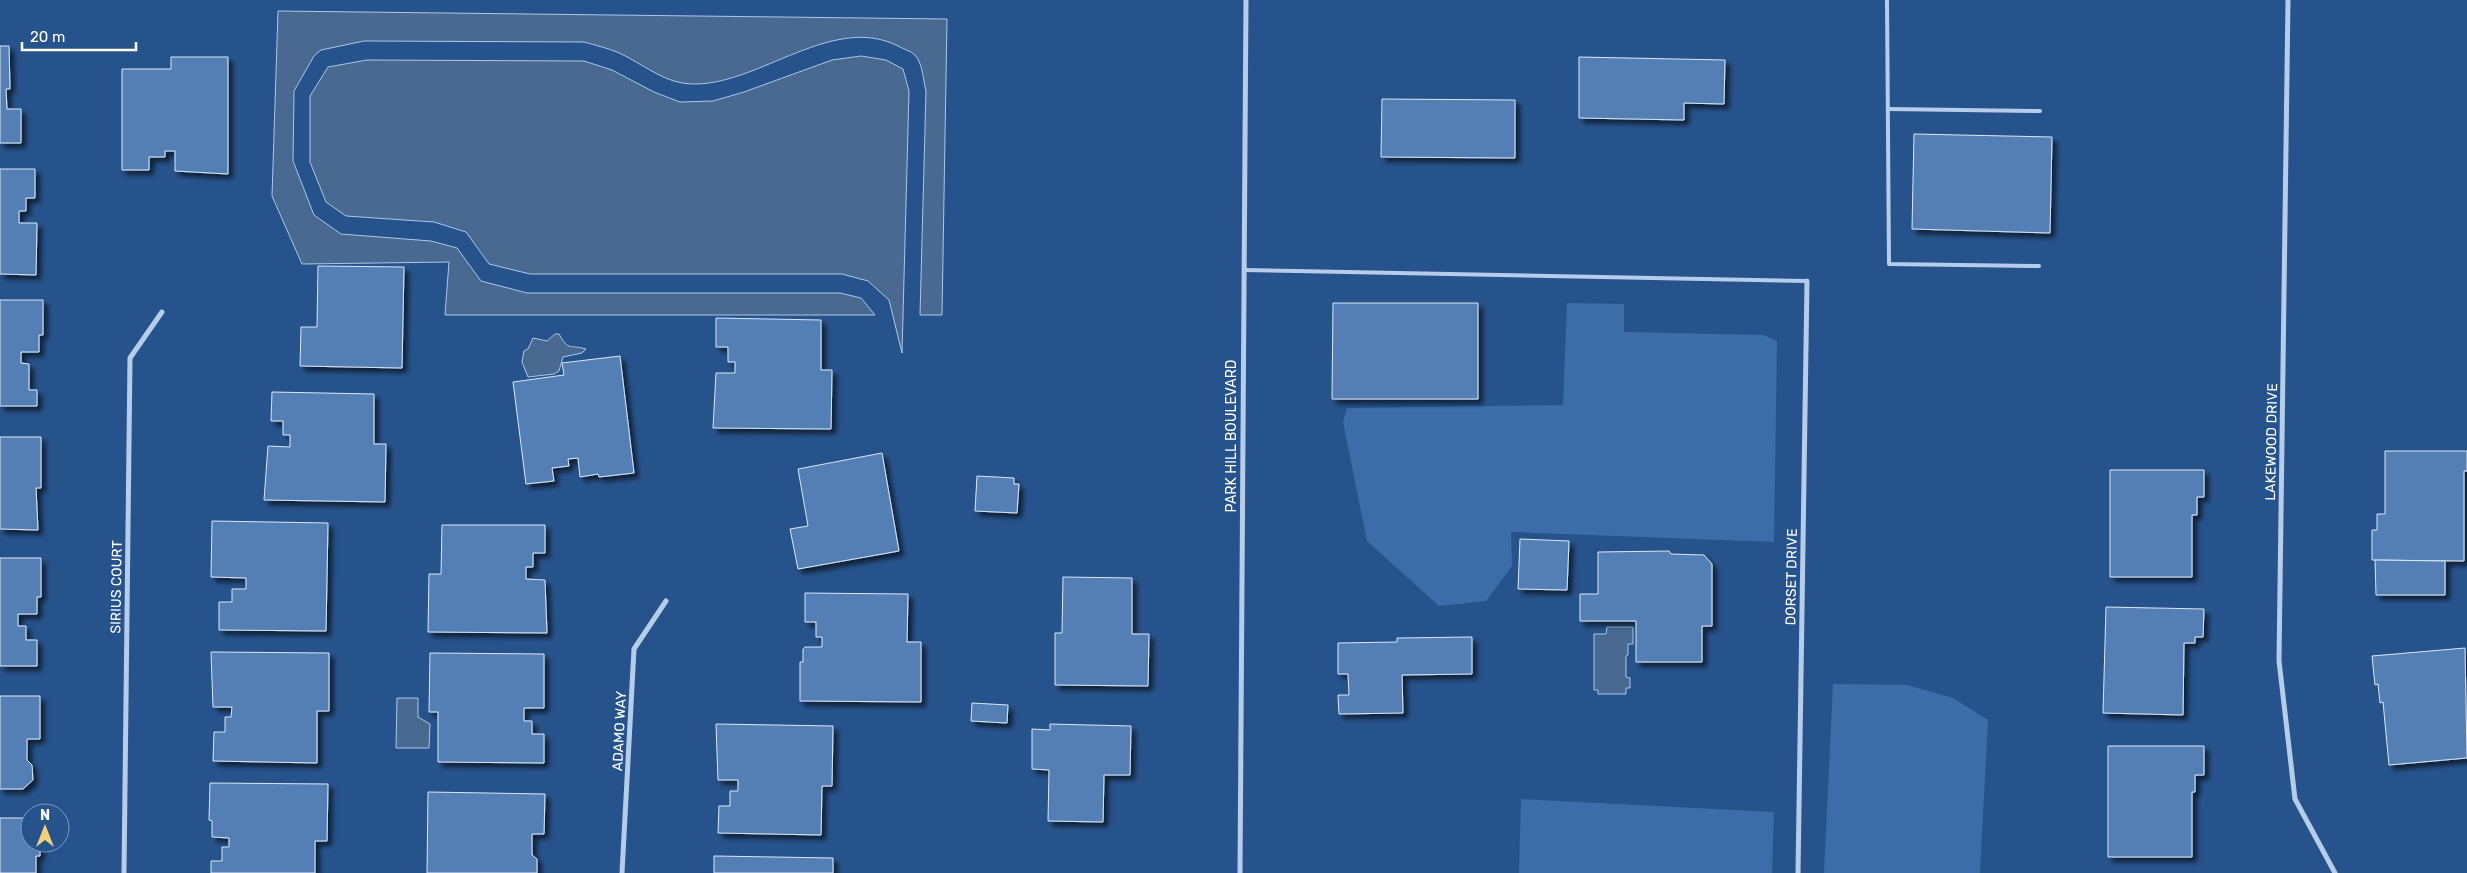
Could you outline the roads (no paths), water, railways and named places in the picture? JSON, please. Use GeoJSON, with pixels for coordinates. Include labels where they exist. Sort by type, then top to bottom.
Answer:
{"type":"FeatureCollection","features":[{"type":"Feature","properties":{"kind":"street","name":"PARK HILL BOULEVARD"},"geometry":{"type":"LineString","coordinates":[[1240,873],[1246,0]]}},
{"type":"Feature","properties":{"kind":"street","name":"LAKEWOOD DRIVE"},"geometry":{"type":"LineString","coordinates":[[2288,0],[2279,661],[2295,799],[2335,873]]}},
{"type":"Feature","properties":{"kind":"street","name":"DORSET DRIVE"},"geometry":{"type":"LineString","coordinates":[[1798,873],[1807,281]]}},
{"type":"Feature","properties":{"kind":"street","name":"SIRIUS COURT"},"geometry":{"type":"LineString","coordinates":[[124,873],[130,358],[162,312]]}},
{"type":"Feature","properties":{"kind":"street","name":"ADAMO WAY"},"geometry":{"type":"LineString","coordinates":[[622,873],[634,649],[666,600]]}},
{"type":"Feature","properties":{"kind":"lane"},"geometry":{"type":"LineString","coordinates":[[1887,0],[1889,264],[2039,266]]}},
{"type":"Feature","properties":{"kind":"lane"},"geometry":{"type":"LineString","coordinates":[[1888,109],[2040,111]]}},
{"type":"Feature","properties":{"kind":"lane"},"geometry":{"type":"LineString","coordinates":[[1244,270],[1342,270],[1807,281]]}}]}
